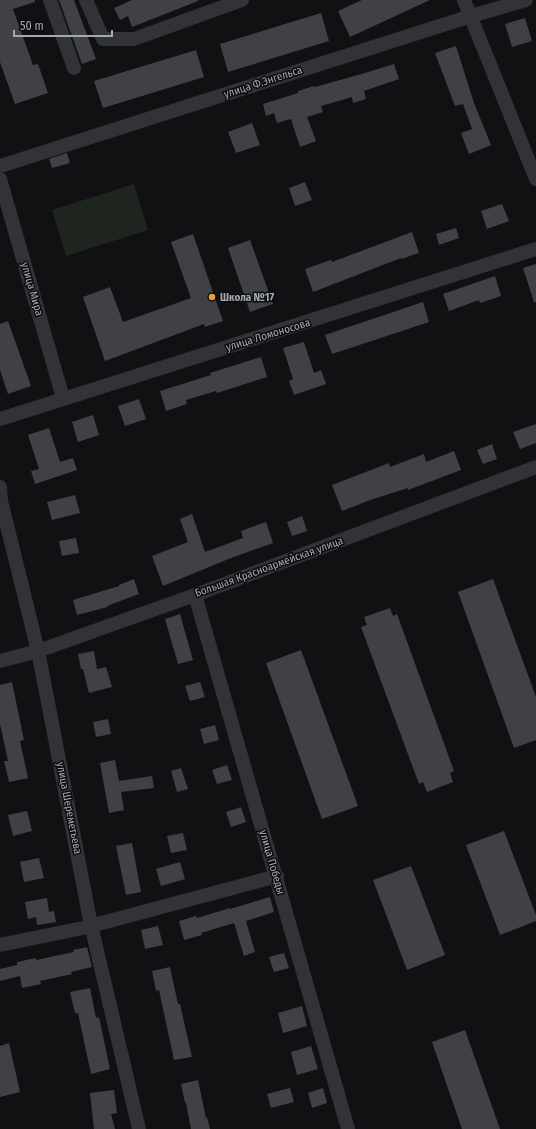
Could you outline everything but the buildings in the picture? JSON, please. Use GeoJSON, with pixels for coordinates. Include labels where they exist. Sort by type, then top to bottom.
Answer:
{"type":"FeatureCollection","features":[{"type":"Feature","properties":{"kind":"street"},"geometry":{"type":"LineString","coordinates":[[50,0],[74,68]]}},
{"type":"Feature","properties":{"kind":"street"},"geometry":{"type":"LineString","coordinates":[[86,0],[103,39],[134,40],[242,0]]}},
{"type":"Feature","properties":{"kind":"street"},"geometry":{"type":"LineString","coordinates":[[464,0],[536,180]]}},
{"type":"Feature","properties":{"kind":"street","name":"улица Ф.Энгельса"},"geometry":{"type":"LineString","coordinates":[[0,166],[471,16],[526,0]]}},
{"type":"Feature","properties":{"kind":"street","name":"улица Мира"},"geometry":{"type":"LineString","coordinates":[[0,179],[63,398]]}},
{"type":"Feature","properties":{"kind":"street","name":"улица Ломоносова"},"geometry":{"type":"LineString","coordinates":[[0,419],[536,250]]}},
{"type":"Feature","properties":{"kind":"street","name":"Большая Красноармейская улица"},"geometry":{"type":"LineString","coordinates":[[0,661],[38,651],[195,595],[536,467]]}},
{"type":"Feature","properties":{"kind":"street","name":"улица Шереметьева"},"geometry":{"type":"LineString","coordinates":[[0,487],[1,501],[38,651],[91,925],[139,1129]]}},
{"type":"Feature","properties":{"kind":"street","name":"улица Победы"},"geometry":{"type":"LineString","coordinates":[[195,595],[348,1129]]}},
{"type":"Feature","properties":{"kind":"street"},"geometry":{"type":"LineString","coordinates":[[0,945],[83,928],[276,876]]}},
{"type":"Feature","properties":{"kind":"shaded area"},"geometry":{"type":"Polygon","coordinates":[[[134,184],[148,230],[66,256],[52,210],[134,184]]]}},
{"type":"Feature","properties":{"kind":"place","name":"Школа №17"},"geometry":{"type":"Point","coordinates":[212,297]}}]}
